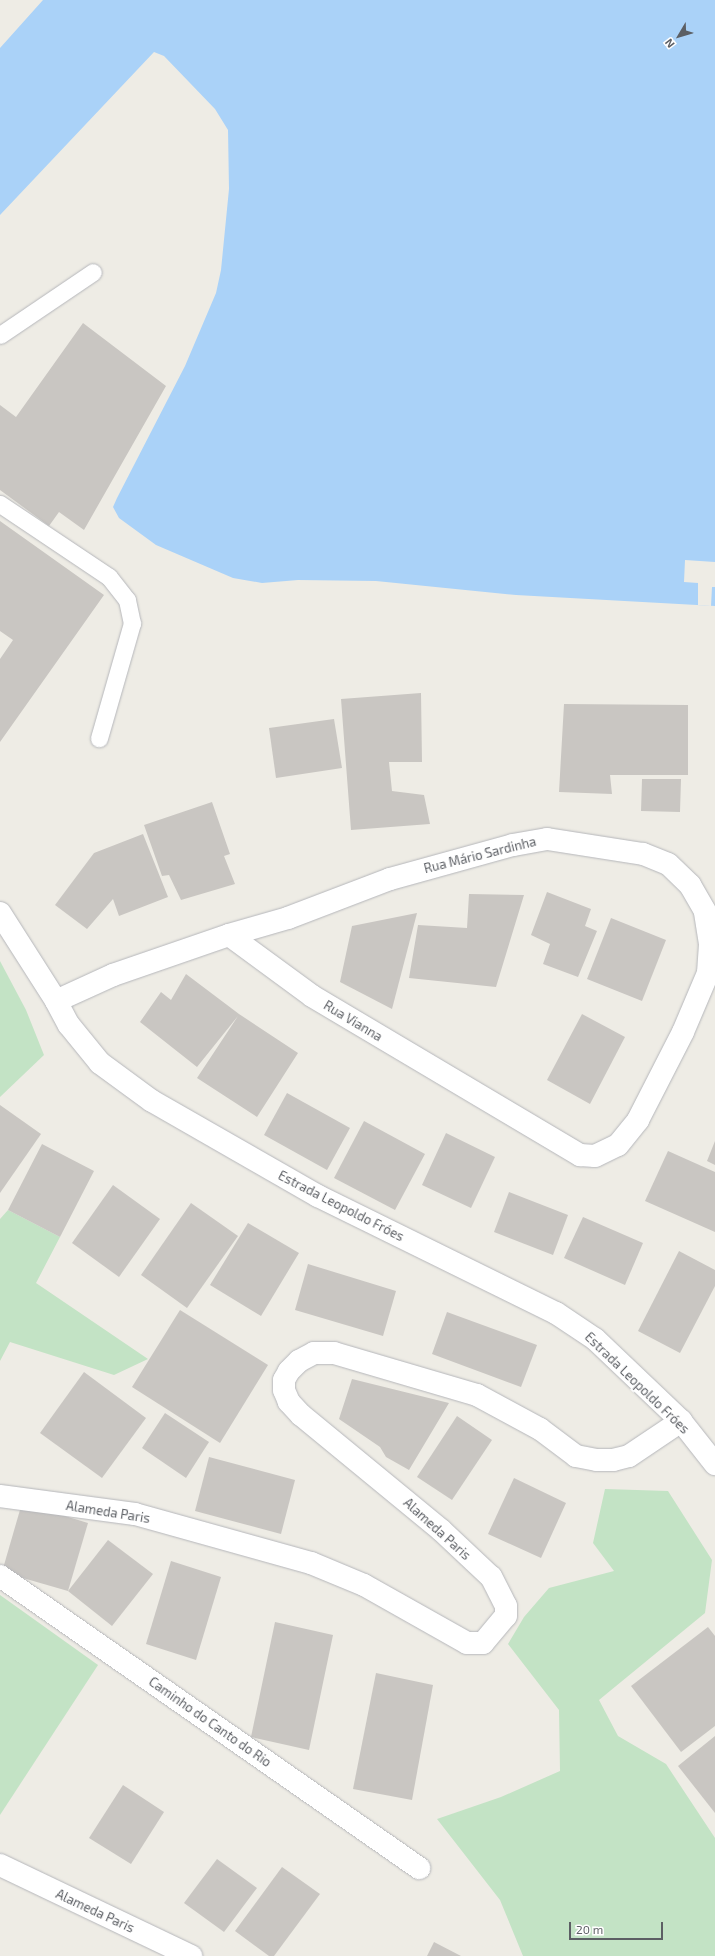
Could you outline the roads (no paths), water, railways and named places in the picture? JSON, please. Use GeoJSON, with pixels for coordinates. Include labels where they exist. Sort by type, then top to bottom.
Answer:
{"type":"FeatureCollection","features":[{"type":"Feature","properties":{"kind":"street","name":"Rua Mário Sardinha"},"geometry":{"type":"LineString","coordinates":[[229,935],[288,918],[390,879],[513,845],[547,839],[643,854],[668,864],[690,885],[705,911],[710,944],[708,973],[683,1032],[638,1120]]}},
{"type":"Feature","properties":{"kind":"street","name":"Estrada Leopoldo Fróes"},"geometry":{"type":"LineString","coordinates":[[0,913],[56,1001],[69,1026],[100,1064],[152,1102],[318,1196],[556,1313],[595,1339],[681,1421],[715,1464]]}},
{"type":"Feature","properties":{"kind":"street"},"geometry":{"type":"LineString","coordinates":[[56,1001],[113,975],[229,935]]}},
{"type":"Feature","properties":{"kind":"street","name":"Rua Vianna"},"geometry":{"type":"LineString","coordinates":[[229,935],[312,996],[580,1154],[604,1154],[618,1145],[638,1120]]}},
{"type":"Feature","properties":{"kind":"street","name":"Alameda Paris"},"geometry":{"type":"LineString","coordinates":[[0,1496],[135,1514],[311,1563],[364,1585],[467,1643],[483,1643],[506,1616],[506,1606],[491,1577],[441,1530],[301,1415],[289,1402],[284,1390],[284,1380],[289,1371],[299,1361],[314,1354],[334,1353],[477,1395],[540,1428],[576,1456],[597,1460],[613,1460],[628,1456],[681,1421]]}},
{"type":"Feature","properties":{"kind":"street","name":"Caminho do Canto do Rio"},"geometry":{"type":"LineString","coordinates":[[0,1576],[419,1868]]}},
{"type":"Feature","properties":{"kind":"street","name":"Alameda Paris"},"geometry":{"type":"LineString","coordinates":[[0,1866],[191,1956]]}},
{"type":"Feature","properties":{"kind":"lane"},"geometry":{"type":"LineString","coordinates":[[0,335],[93,272]]}},
{"type":"Feature","properties":{"kind":"lane"},"geometry":{"type":"LineString","coordinates":[[0,504],[108,577],[127,600],[132,623],[99,738]]}},
{"type":"Feature","properties":{"kind":"water"},"geometry":{"type":"Polygon","coordinates":[[[43,0],[715,0],[715,606],[516,595],[376,581],[298,580],[262,583],[233,578],[156,545],[119,518],[113,507],[185,366],[216,293],[221,270],[229,189],[228,130],[215,109],[164,56],[154,52],[0,215],[0,48],[43,0]]]}}]}
